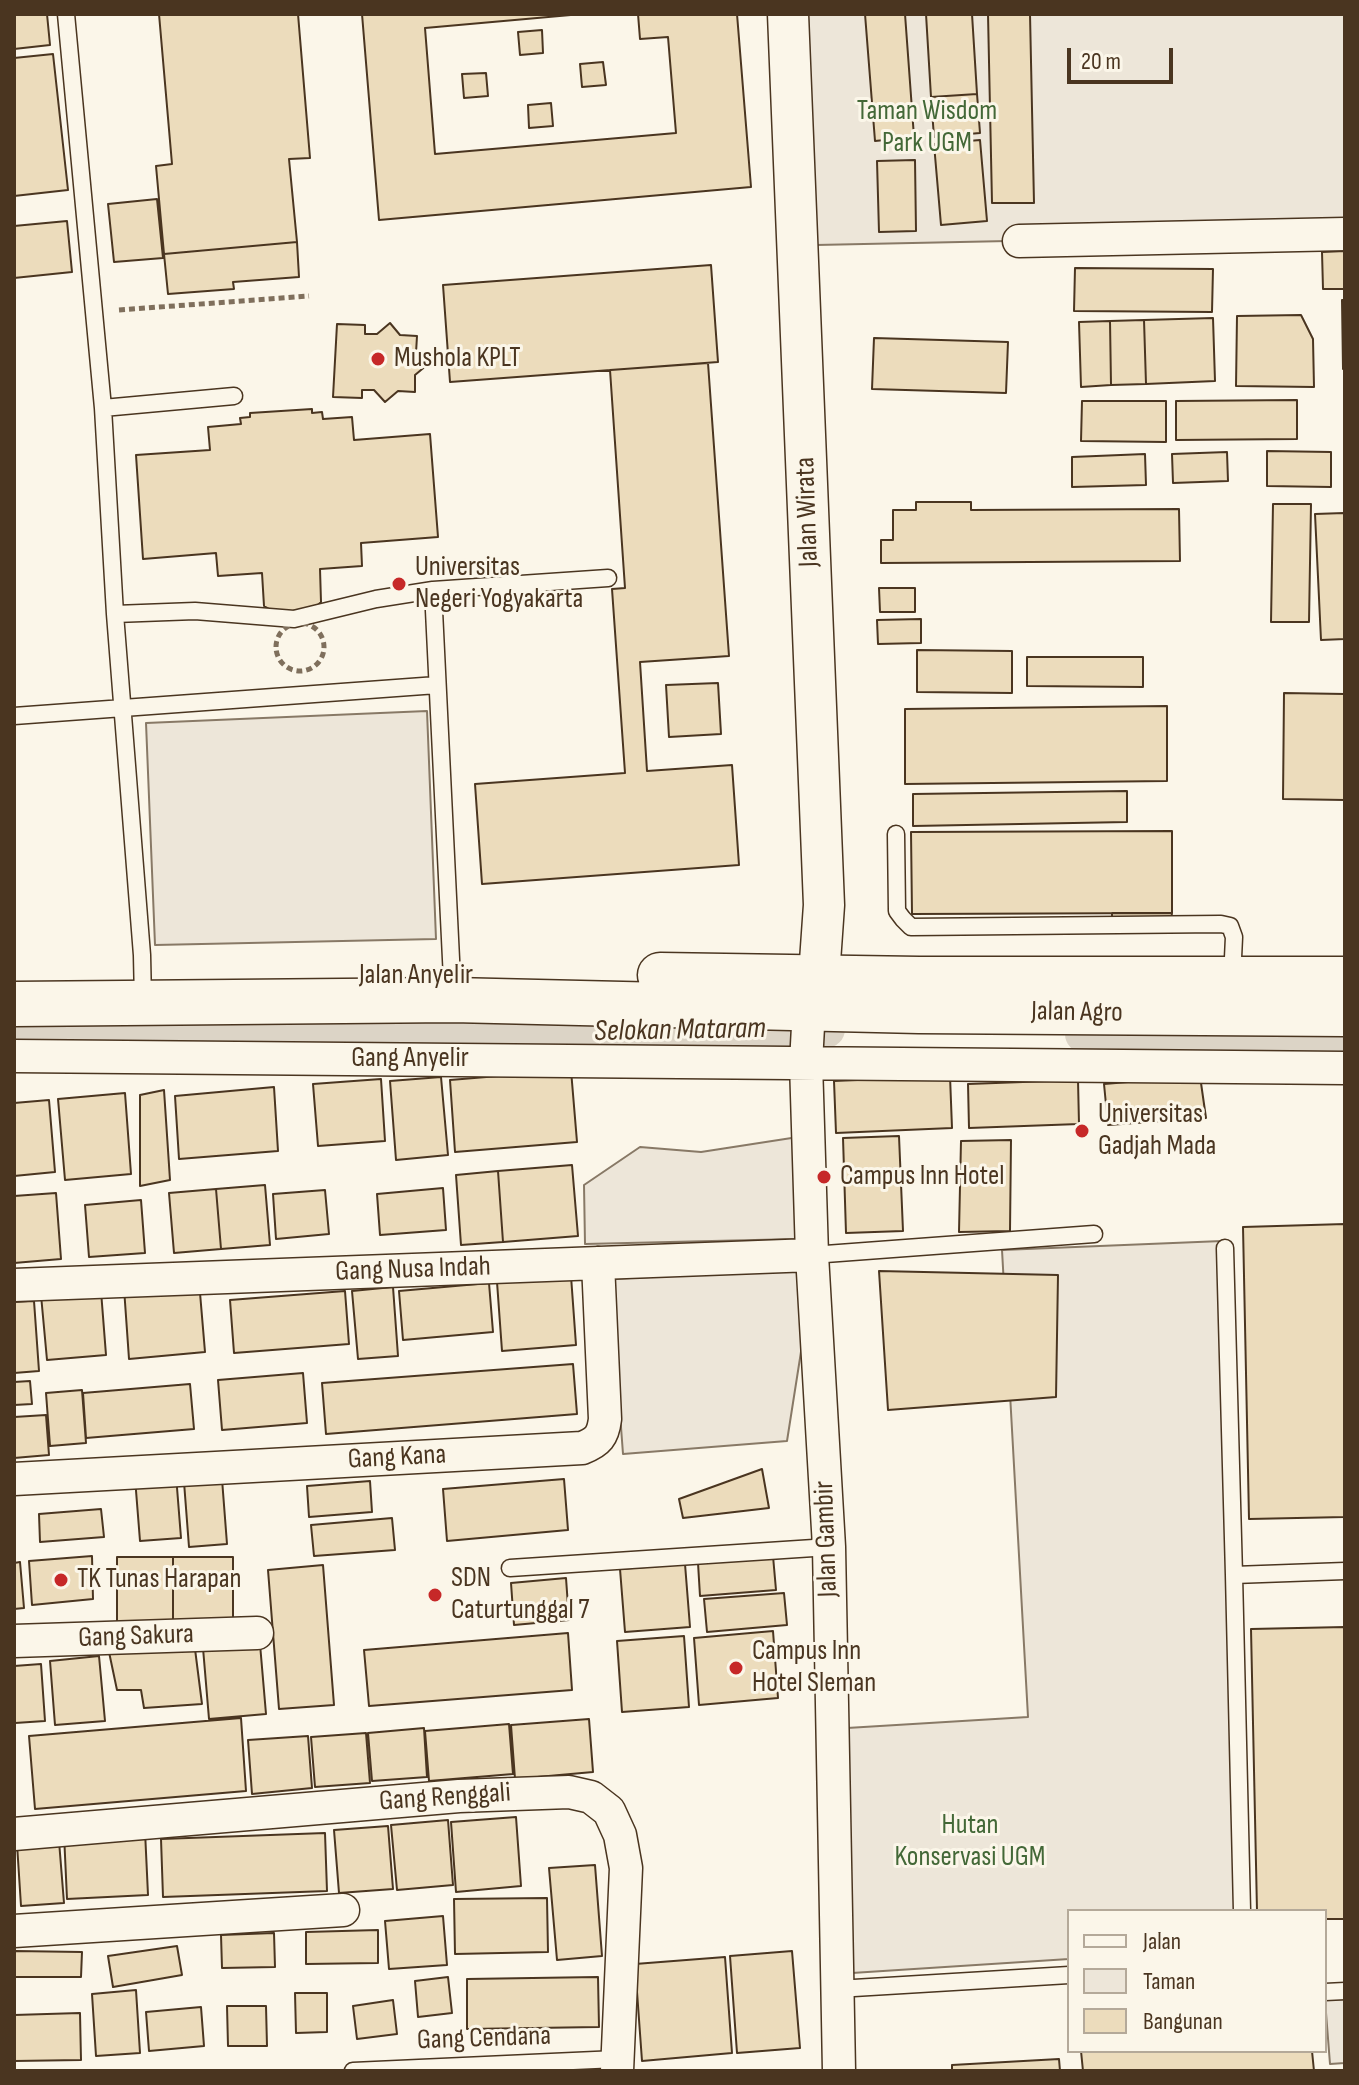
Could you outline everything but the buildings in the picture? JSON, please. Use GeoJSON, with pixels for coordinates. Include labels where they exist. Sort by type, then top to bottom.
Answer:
{"type":"FeatureCollection","features":[{"type":"Feature","properties":{"kind":"main road","name":"Jalan Anyelir"},"geometry":{"type":"LineString","coordinates":[[14,974],[142,989]]}},
{"type":"Feature","properties":{"kind":"main road","name":"Jalan Agro"},"geometry":{"type":"LineString","coordinates":[[812,1002],[1232,980],[1345,979]]}},
{"type":"Feature","properties":{"kind":"main road","name":"Jalan Anyelir"},"geometry":{"type":"LineString","coordinates":[[14,1004],[142,989],[452,988],[812,1002]]}},
{"type":"Feature","properties":{"kind":"main road","name":"Jalan Agro"},"geometry":{"type":"LineString","coordinates":[[812,1002],[919,1011],[1345,1014]]}},
{"type":"Feature","properties":{"kind":"street","name":"Jalan Wirata"},"geometry":{"type":"LineString","coordinates":[[788,14],[824,905],[812,1002]]}},
{"type":"Feature","properties":{"kind":"street"},"geometry":{"type":"LineString","coordinates":[[1019,241],[1345,234]]}},
{"type":"Feature","properties":{"kind":"street","name":"Jalan Gambir"},"geometry":{"type":"LineString","coordinates":[[812,1002],[806,1059],[812,1255],[829,1547],[839,2071]]}},
{"type":"Feature","properties":{"kind":"street","name":"Gang Anyelir"},"geometry":{"type":"LineString","coordinates":[[14,1056],[806,1059],[1345,1068]]}},
{"type":"Feature","properties":{"kind":"street","name":"Gang Nusa Indah"},"geometry":{"type":"LineString","coordinates":[[14,1285],[812,1255]]}},
{"type":"Feature","properties":{"kind":"street","name":"Gang Kana"},"geometry":{"type":"LineString","coordinates":[[14,1479],[582,1448],[595,1443],[603,1433],[605,1419],[598,1263]]}},
{"type":"Feature","properties":{"kind":"street","name":"Gang Sakura"},"geometry":{"type":"LineString","coordinates":[[14,1641],[257,1633]]}},
{"type":"Feature","properties":{"kind":"street","name":"Gang Renggali"},"geometry":{"type":"LineString","coordinates":[[14,1834],[459,1796],[569,1792],[591,1797],[609,1811],[620,1835],[626,1868],[617,2065]]}},
{"type":"Feature","properties":{"kind":"street"},"geometry":{"type":"LineString","coordinates":[[14,1931],[343,1910]]}},
{"type":"Feature","properties":{"kind":"lane"},"geometry":{"type":"LineString","coordinates":[[66,14],[103,408],[142,989]]}},
{"type":"Feature","properties":{"kind":"lane"},"geometry":{"type":"LineString","coordinates":[[103,408],[234,396]]}},
{"type":"Feature","properties":{"kind":"lane"},"geometry":{"type":"LineString","coordinates":[[115,614],[195,611],[294,619],[376,599],[433,590],[608,578]]}},
{"type":"Feature","properties":{"kind":"lane"},"geometry":{"type":"LineString","coordinates":[[433,590],[452,988]]}},
{"type":"Feature","properties":{"kind":"lane"},"geometry":{"type":"LineString","coordinates":[[14,716],[437,685]]}},
{"type":"Feature","properties":{"kind":"lane"},"geometry":{"type":"LineString","coordinates":[[896,834],[897,911],[911,927],[1221,924],[1230,926],[1234,937],[1232,980]]}},
{"type":"Feature","properties":{"kind":"lane"},"geometry":{"type":"LineString","coordinates":[[812,1255],[1094,1234]]}},
{"type":"Feature","properties":{"kind":"lane"},"geometry":{"type":"LineString","coordinates":[[1225,1248],[1242,1909]]}},
{"type":"Feature","properties":{"kind":"lane"},"geometry":{"type":"LineString","coordinates":[[510,1568],[829,1547]]}},
{"type":"Feature","properties":{"kind":"lane"},"geometry":{"type":"LineString","coordinates":[[1234,1575],[1345,1571]]}},
{"type":"Feature","properties":{"kind":"lane"},"geometry":{"type":"LineString","coordinates":[[837,1989],[1067,1975]]}},
{"type":"Feature","properties":{"kind":"lane","name":"Gang Cendana"},"geometry":{"type":"LineString","coordinates":[[353,2071],[617,2065]]}},
{"type":"Feature","properties":{"kind":"path"},"geometry":{"type":"LineString","coordinates":[[94,312],[309,296]]}},
{"type":"Feature","properties":{"kind":"green space","name":"Taman Wisdom Park UGM"},"geometry":{"type":"Polygon","coordinates":[[[808,14],[1345,14],[1345,234],[816,245],[808,14]]]}},
{"type":"Feature","properties":{"kind":"green space"},"geometry":{"type":"Polygon","coordinates":[[[427,711],[436,939],[155,945],[146,723],[427,711]]]}},
{"type":"Feature","properties":{"kind":"green space"},"geometry":{"type":"Polygon","coordinates":[[[798,1137],[797,1239],[585,1244],[584,1185],[640,1147],[701,1152],[798,1137]]]}},
{"type":"Feature","properties":{"kind":"green space","name":"Hutan Konservasi UGM"},"geometry":{"type":"Polygon","coordinates":[[[1222,1241],[1238,1909],[1067,1909],[1067,1959],[852,1973],[847,1728],[1028,1717],[1002,1250],[1222,1241]]]}},
{"type":"Feature","properties":{"kind":"green space"},"geometry":{"type":"Polygon","coordinates":[[[814,1269],[787,1441],[623,1454],[610,1279],[814,1269]]]}},
{"type":"Feature","properties":{"kind":"green space"},"geometry":{"type":"Polygon","coordinates":[[[1345,1999],[1345,2063],[1330,2064],[1327,2000],[1345,1999]]]}},
{"type":"Feature","properties":{"kind":"waterway","name":"Selokan Mataram"},"geometry":{"type":"LineString","coordinates":[[14,1038],[206,1033],[826,1029]]}},
{"type":"Feature","properties":{"kind":"waterway","name":"Selokan Mataram"},"geometry":{"type":"LineString","coordinates":[[1084,1034],[1345,1038]]}},
{"type":"Feature","properties":{"kind":"place","name":"Mushola KPLT"},"geometry":{"type":"Point","coordinates":[378,359]}},
{"type":"Feature","properties":{"kind":"place","name":"Universitas Negeri Yogyakarta"},"geometry":{"type":"Point","coordinates":[399,584]}},
{"type":"Feature","properties":{"kind":"place","name":"Universitas Gadjah Mada"},"geometry":{"type":"Point","coordinates":[1082,1131]}},
{"type":"Feature","properties":{"kind":"place","name":"Campus Inn Hotel"},"geometry":{"type":"Point","coordinates":[824,1177]}},
{"type":"Feature","properties":{"kind":"place","name":"TK Tunas Harapan"},"geometry":{"type":"Point","coordinates":[61,1580]}},
{"type":"Feature","properties":{"kind":"place","name":"SDN Caturtunggal 7"},"geometry":{"type":"Point","coordinates":[435,1595]}},
{"type":"Feature","properties":{"kind":"place","name":"Campus Inn Hotel Sleman"},"geometry":{"type":"Point","coordinates":[736,1668]}}]}
